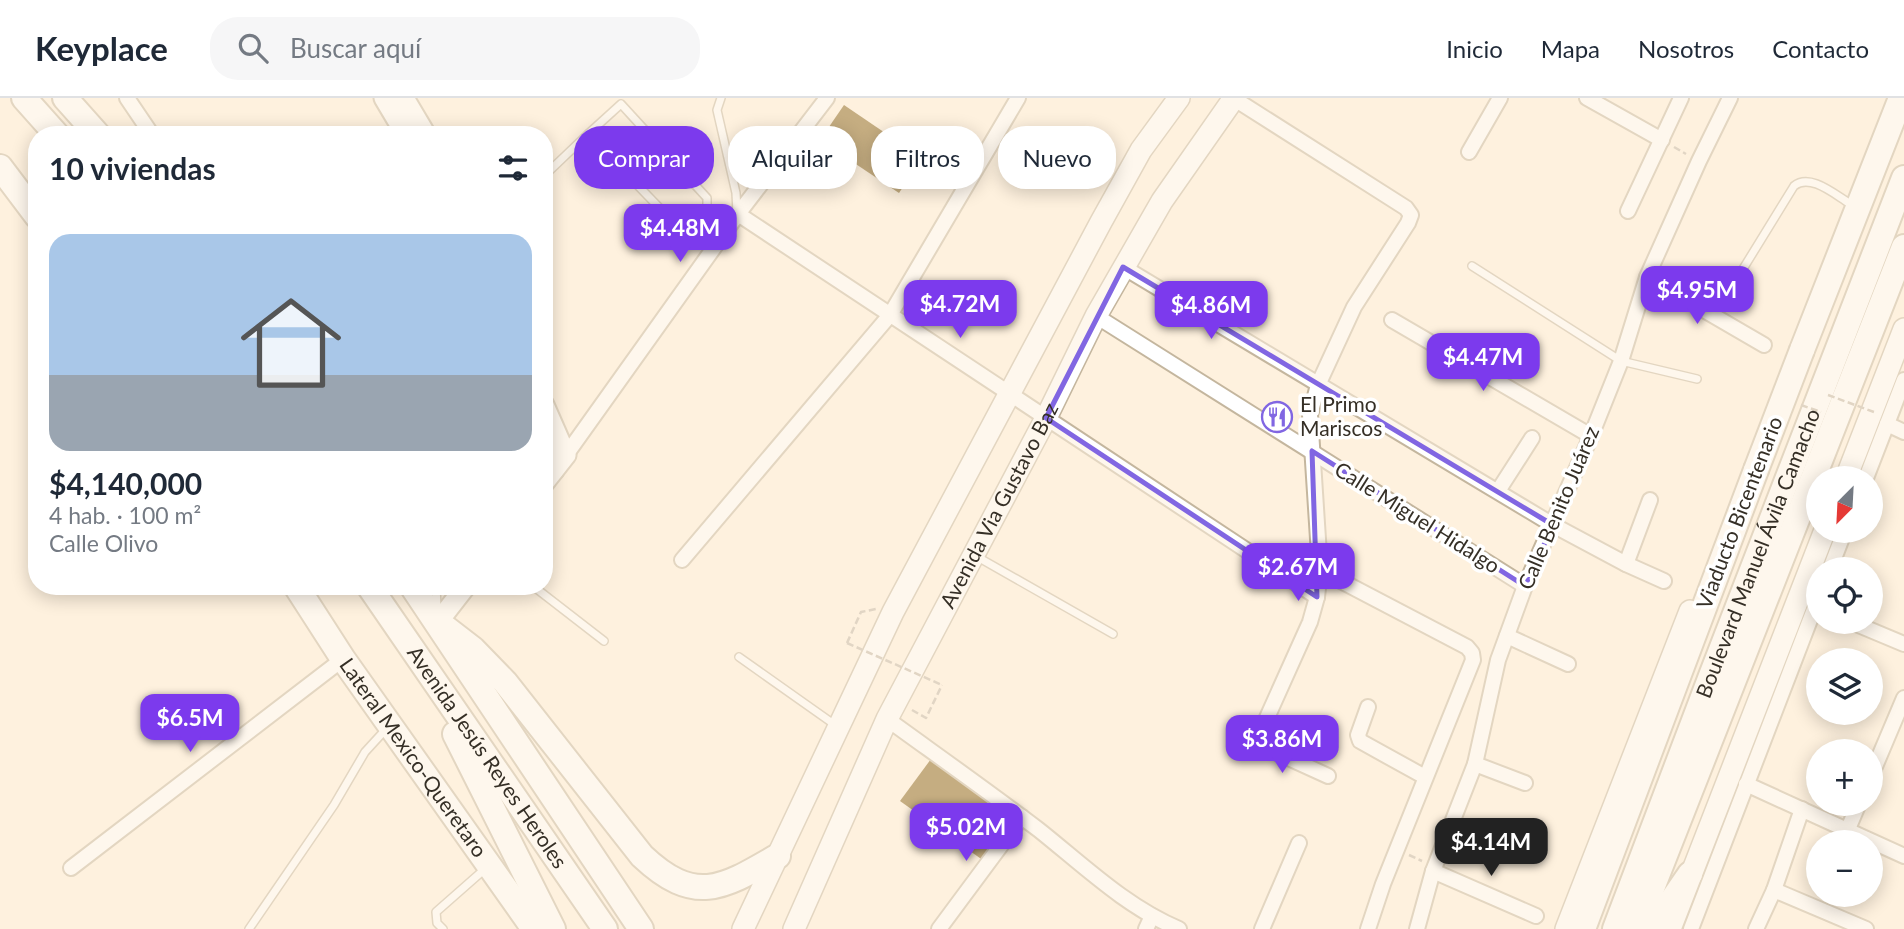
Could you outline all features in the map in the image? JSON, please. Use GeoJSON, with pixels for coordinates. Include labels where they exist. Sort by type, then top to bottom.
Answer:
{"type":"FeatureCollection","features":[{"type":"Feature","properties":{"kind":"highway"},"geometry":{"type":"LineString","coordinates":[[24,98],[49,126]]}},
{"type":"Feature","properties":{"kind":"highway"},"geometry":{"type":"LineString","coordinates":[[65,98],[90,126]]}},
{"type":"Feature","properties":{"kind":"highway","name":"Viaducto Bicentenario"},"geometry":{"type":"LineString","coordinates":[[1583,929],[1832,269],[1900,98]]}},
{"type":"Feature","properties":{"kind":"highway"},"geometry":{"type":"LineString","coordinates":[[0,167],[28,204]]}},
{"type":"Feature","properties":{"kind":"highway","name":"Boulevard Manuel Ávila Camacho"},"geometry":{"type":"LineString","coordinates":[[1615,929],[1904,178]]}},
{"type":"Feature","properties":{"kind":"highway","name":"Boulevard Manuel Ávila Camacho"},"geometry":{"type":"LineString","coordinates":[[1636,929],[1904,247]]}},
{"type":"Feature","properties":{"kind":"highway","name":"Lateral Mexico-Queretaro"},"geometry":{"type":"LineString","coordinates":[[302,595],[343,659],[534,929]]}},
{"type":"Feature","properties":{"kind":"highway","name":"Avenida Jesús Reyes Heroles"},"geometry":{"type":"LineString","coordinates":[[375,595],[605,929]]}},
{"type":"Feature","properties":{"kind":"highway","name":"Avenida Jesús Reyes Heroles"},"geometry":{"type":"LineString","coordinates":[[418,595],[641,929]]}},
{"type":"Feature","properties":{"kind":"highway"},"geometry":{"type":"LineString","coordinates":[[438,622],[473,649],[505,682],[642,856],[660,874],[684,885],[709,887],[732,883],[778,856]]}},
{"type":"Feature","properties":{"kind":"highway"},"geometry":{"type":"LineString","coordinates":[[412,649],[553,929]]}},
{"type":"Feature","properties":{"kind":"highway"},"geometry":{"type":"LineString","coordinates":[[1652,929],[1690,874]]}},
{"type":"Feature","properties":{"kind":"main road","name":"Avenida Via Gustavo Baz"},"geometry":{"type":"LineString","coordinates":[[743,929],[893,612],[1141,150],[1179,98]]}},
{"type":"Feature","properties":{"kind":"main road","name":"Avenida Via Gustavo Baz"},"geometry":{"type":"LineString","coordinates":[[796,926],[844,811],[887,719],[1046,418],[1096,316],[1161,201],[1234,98]]}},
{"type":"Feature","properties":{"kind":"main road","name":"Boulevard Manuel Ávila Camacho"},"geometry":{"type":"LineString","coordinates":[[1566,929],[1891,98]]}},
{"type":"Feature","properties":{"kind":"main road"},"geometry":{"type":"LineString","coordinates":[[1851,466],[1904,329]]}},
{"type":"Feature","properties":{"kind":"main road"},"geometry":{"type":"LineString","coordinates":[[1670,929],[1820,543]]}},
{"type":"Feature","properties":{"kind":"street"},"geometry":{"type":"LineString","coordinates":[[127,98],[146,126]]}},
{"type":"Feature","properties":{"kind":"street"},"geometry":{"type":"LineString","coordinates":[[384,98],[401,126]]}},
{"type":"Feature","properties":{"kind":"street"},"geometry":{"type":"LineString","coordinates":[[404,98],[421,126]]}},
{"type":"Feature","properties":{"kind":"street"},"geometry":{"type":"LineString","coordinates":[[555,469],[737,214],[827,98]]}},
{"type":"Feature","properties":{"kind":"street"},"geometry":{"type":"LineString","coordinates":[[682,560],[891,315],[1018,98]]}},
{"type":"Feature","properties":{"kind":"street"},"geometry":{"type":"LineString","coordinates":[[1234,98],[1406,208],[1410,215],[1408,223],[1354,307],[1318,385],[1310,415],[1320,570],[1317,597],[1310,622],[1257,743],[1328,776]]}},
{"type":"Feature","properties":{"kind":"street"},"geometry":{"type":"LineString","coordinates":[[1469,152],[1500,98]]}},
{"type":"Feature","properties":{"kind":"street"},"geometry":{"type":"LineString","coordinates":[[1587,98],[1604,102],[1662,140]]}},
{"type":"Feature","properties":{"kind":"street"},"geometry":{"type":"LineString","coordinates":[[1628,211],[1681,98]]}},
{"type":"Feature","properties":{"kind":"street","name":"Calle Benito Juárez"},"geometry":{"type":"LineString","coordinates":[[1417,929],[1433,871],[1475,764],[1498,660],[1525,586],[1591,436],[1621,360],[1647,277],[1730,98]]}},
{"type":"Feature","properties":{"kind":"street"},"geometry":{"type":"LineString","coordinates":[[737,214],[1317,597]]}},
{"type":"Feature","properties":{"kind":"street"},"geometry":{"type":"LineString","coordinates":[[1123,267],[1553,525],[1664,581]]}},
{"type":"Feature","properties":{"kind":"street"},"geometry":{"type":"LineString","coordinates":[[1647,277],[1764,345]]}},
{"type":"Feature","properties":{"kind":"street","name":"Calle Miguel Hidalgo"},"geometry":{"type":"LineString","coordinates":[[1096,316],[1525,586]]}},
{"type":"Feature","properties":{"kind":"street"},"geometry":{"type":"LineString","coordinates":[[1392,320],[1591,436]]}},
{"type":"Feature","properties":{"kind":"street"},"geometry":{"type":"LineString","coordinates":[[1871,466],[1904,380]]}},
{"type":"Feature","properties":{"kind":"street"},"geometry":{"type":"LineString","coordinates":[[1887,424],[1904,432]]}},
{"type":"Feature","properties":{"kind":"street"},"geometry":{"type":"LineString","coordinates":[[1498,491],[1532,438]]}},
{"type":"Feature","properties":{"kind":"street"},"geometry":{"type":"LineString","coordinates":[[1626,564],[1650,500]]}},
{"type":"Feature","properties":{"kind":"street"},"geometry":{"type":"LineString","coordinates":[[1320,570],[1467,647],[1473,660],[1382,884],[1368,929]]}},
{"type":"Feature","properties":{"kind":"street"},"geometry":{"type":"LineString","coordinates":[[438,622],[459,595]]}},
{"type":"Feature","properties":{"kind":"street"},"geometry":{"type":"LineString","coordinates":[[1690,929],[1806,633]]}},
{"type":"Feature","properties":{"kind":"street"},"geometry":{"type":"LineString","coordinates":[[1880,634],[1904,644]]}},
{"type":"Feature","properties":{"kind":"street"},"geometry":{"type":"LineString","coordinates":[[1507,636],[1568,664]]}},
{"type":"Feature","properties":{"kind":"street"},"geometry":{"type":"LineString","coordinates":[[71,868],[343,659]]}},
{"type":"Feature","properties":{"kind":"street"},"geometry":{"type":"LineString","coordinates":[[1883,747],[1904,698]]}},
{"type":"Feature","properties":{"kind":"street"},"geometry":{"type":"LineString","coordinates":[[1368,707],[1358,738],[1425,777]]}},
{"type":"Feature","properties":{"kind":"street"},"geometry":{"type":"LineString","coordinates":[[887,719],[1022,817],[1125,899],[1149,923],[1179,929]]}},
{"type":"Feature","properties":{"kind":"street"},"geometry":{"type":"LineString","coordinates":[[1475,764],[1525,783]]}},
{"type":"Feature","properties":{"kind":"street"},"geometry":{"type":"LineString","coordinates":[[1746,784],[1848,830],[1854,816]]}},
{"type":"Feature","properties":{"kind":"street"},"geometry":{"type":"LineString","coordinates":[[1756,929],[1774,890],[1802,809]]}},
{"type":"Feature","properties":{"kind":"street"},"geometry":{"type":"LineString","coordinates":[[940,929],[1022,817]]}},
{"type":"Feature","properties":{"kind":"street"},"geometry":{"type":"LineString","coordinates":[[1262,929],[1299,844]]}},
{"type":"Feature","properties":{"kind":"street"},"geometry":{"type":"LineString","coordinates":[[1883,846],[1904,856]]}},
{"type":"Feature","properties":{"kind":"street"},"geometry":{"type":"LineString","coordinates":[[1433,871],[1536,916]]}},
{"type":"Feature","properties":{"kind":"street"},"geometry":{"type":"LineString","coordinates":[[1774,890],[1866,929]]}},
{"type":"Feature","properties":{"kind":"lane"},"geometry":{"type":"LineString","coordinates":[[721,98],[717,110],[736,193],[737,214]]}},
{"type":"Feature","properties":{"kind":"lane"},"geometry":{"type":"LineString","coordinates":[[596,126],[618,105],[625,106],[643,126]]}},
{"type":"Feature","properties":{"kind":"lane"},"geometry":{"type":"LineString","coordinates":[[553,167],[574,147]]}},
{"type":"Feature","properties":{"kind":"lane"},"geometry":{"type":"LineString","coordinates":[[1714,316],[1794,186],[1799,182],[1809,181],[1849,203]]}},
{"type":"Feature","properties":{"kind":"lane"},"geometry":{"type":"LineString","coordinates":[[641,189],[677,226],[687,227],[707,206],[707,198],[699,189]]}},
{"type":"Feature","properties":{"kind":"lane"},"geometry":{"type":"LineString","coordinates":[[697,215],[719,240]]}},
{"type":"Feature","properties":{"kind":"lane"},"geometry":{"type":"LineString","coordinates":[[1472,266],[1621,360],[1697,379]]}},
{"type":"Feature","properties":{"kind":"lane"},"geometry":{"type":"LineString","coordinates":[[974,555],[1113,634]]}},
{"type":"Feature","properties":{"kind":"lane"},"geometry":{"type":"LineString","coordinates":[[436,595],[438,622]]}},
{"type":"Feature","properties":{"kind":"lane"},"geometry":{"type":"LineString","coordinates":[[545,595],[604,641]]}},
{"type":"Feature","properties":{"kind":"lane"},"geometry":{"type":"LineString","coordinates":[[739,657],[838,727]]}},
{"type":"Feature","properties":{"kind":"lane"},"geometry":{"type":"LineString","coordinates":[[248,929],[334,805],[365,752],[390,725]]}},
{"type":"Feature","properties":{"kind":"lane"},"geometry":{"type":"LineString","coordinates":[[443,929],[437,923],[436,912],[470,879],[489,865]]}},
{"type":"Feature","properties":{"kind":"path"},"geometry":{"type":"LineString","coordinates":[[1828,395],[1874,412]]}},
{"type":"Feature","properties":{"kind":"path"},"geometry":{"type":"LineString","coordinates":[[860,612],[847,643],[943,685],[926,718]]}},
{"type":"Feature","properties":{"kind":"highlighted area"},"geometry":{"type":"Polygon","coordinates":[[[1123,267],[1553,525],[1525,586],[1312,451],[1317,597],[1046,418],[1123,267]]]}},
{"type":"Feature","properties":{"kind":"building"},"geometry":{"type":"Polygon","coordinates":[[[844,105],[875,126],[871,126],[871,174],[857,165],[857,126],[830,126],[844,105]]]}},
{"type":"Feature","properties":{"kind":"building"},"geometry":{"type":"Polygon","coordinates":[[[931,759],[1006,813],[1011,823],[984,861],[900,801],[931,759]]]}},
{"type":"Feature","properties":{"kind":"place","name":"El Primo Mariscos"},"geometry":{"type":"Point","coordinates":[1277,417]}}]}
